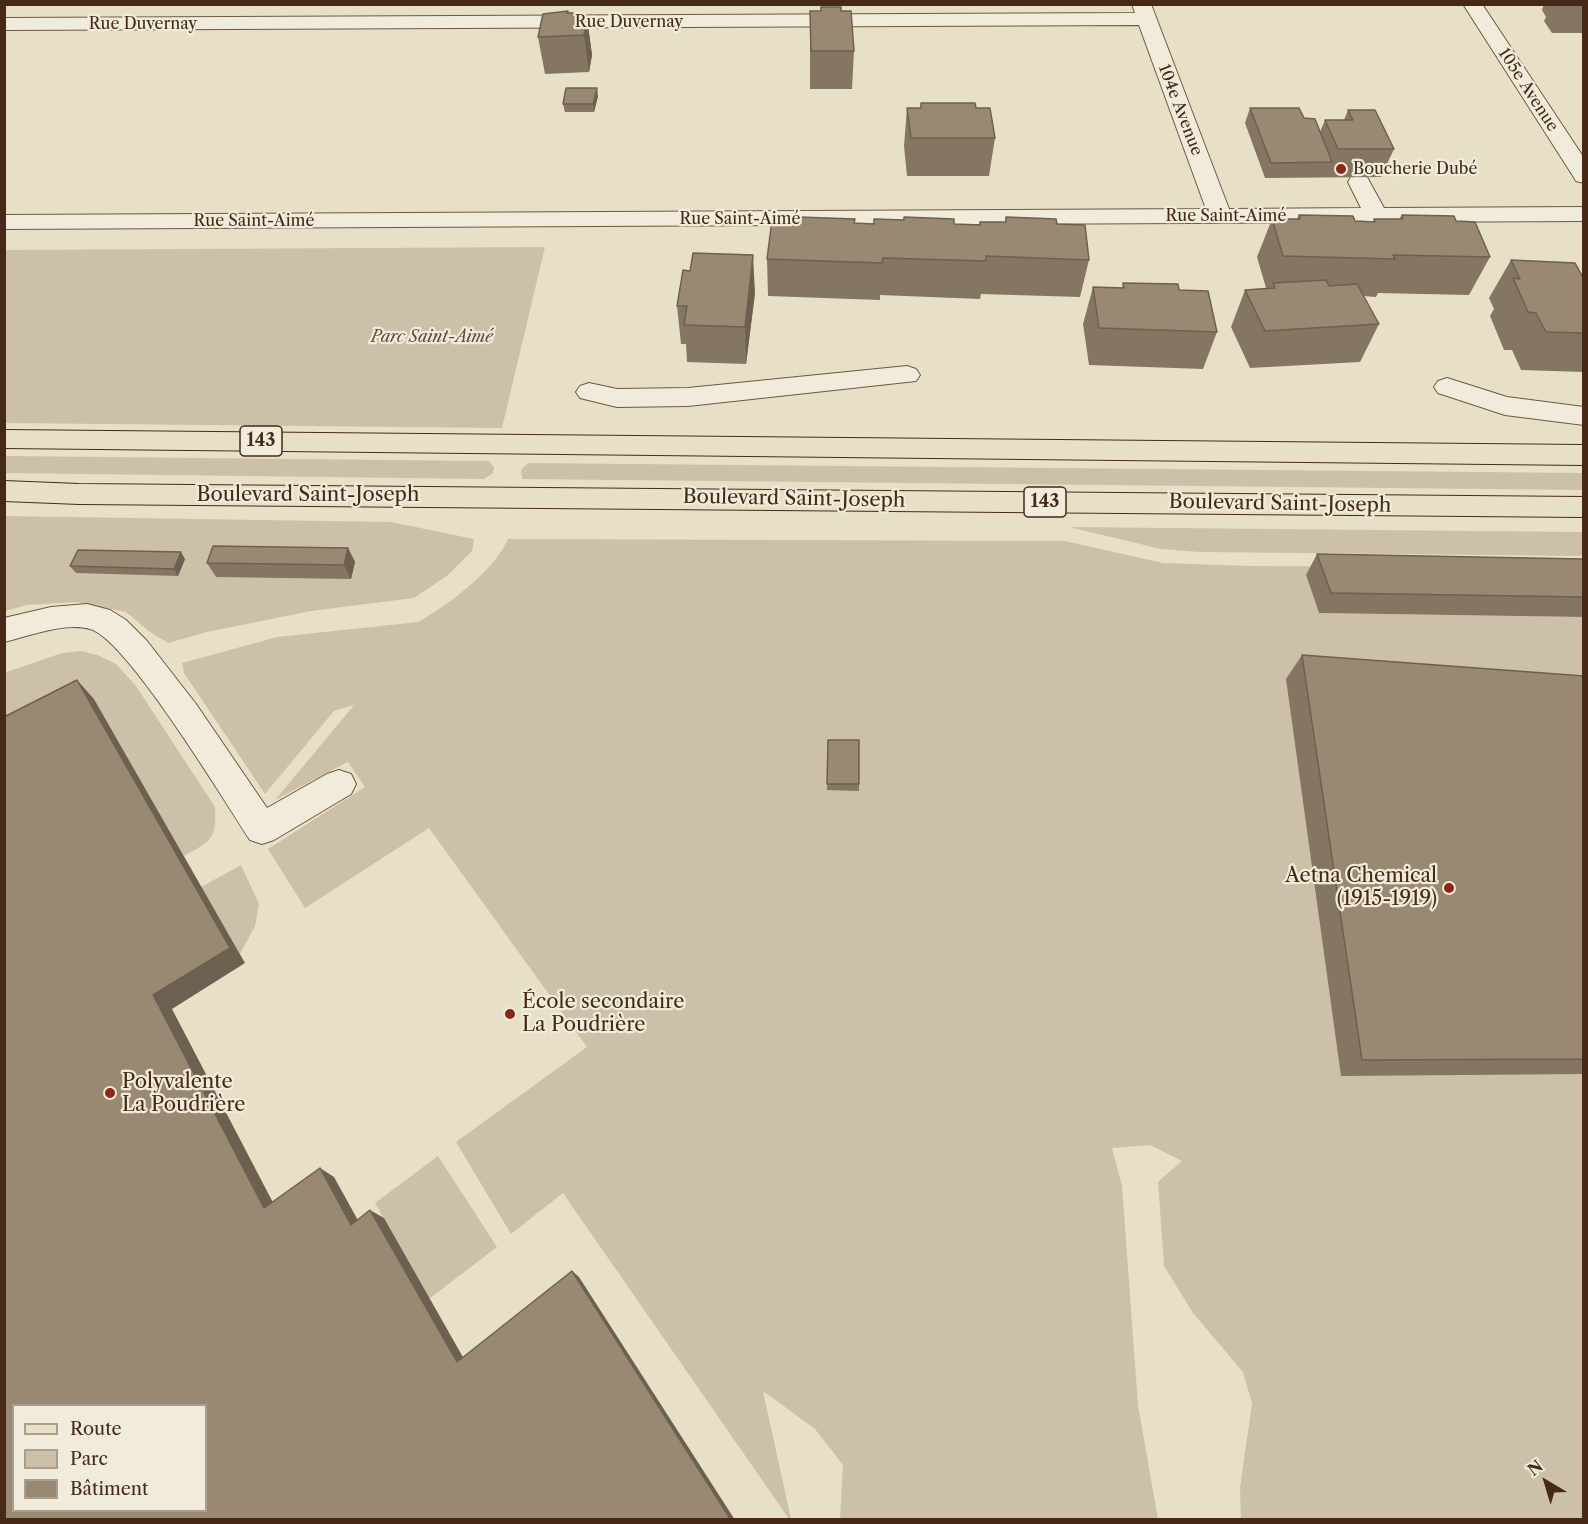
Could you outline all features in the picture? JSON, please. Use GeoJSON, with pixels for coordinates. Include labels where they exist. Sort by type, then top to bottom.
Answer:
{"type":"FeatureCollection","features":[{"type":"Feature","properties":{"kind":"main road","name":"143"},"geometry":{"type":"LineString","coordinates":[[4,439],[1584,455]]}},
{"type":"Feature","properties":{"kind":"main road","name":"Boulevard Saint-Joseph"},"geometry":{"type":"LineString","coordinates":[[4,491],[79,494],[1584,507]]}},
{"type":"Feature","properties":{"kind":"street"},"geometry":{"type":"LineString","coordinates":[[295,24],[304,4]]}},
{"type":"Feature","properties":{"kind":"street"},"geometry":{"type":"LineString","coordinates":[[367,24],[374,4]]}},
{"type":"Feature","properties":{"kind":"street","name":"105e Avenue"},"geometry":{"type":"LineString","coordinates":[[1472,4],[1584,176]]}},
{"type":"Feature","properties":{"kind":"street","name":"Rue Duvernay"},"geometry":{"type":"LineString","coordinates":[[4,24],[367,24],[565,14],[1144,12]]}},
{"type":"Feature","properties":{"kind":"street","name":"104e Avenue"},"geometry":{"type":"LineString","coordinates":[[1144,12],[1220,216]]}},
{"type":"Feature","properties":{"kind":"street"},"geometry":{"type":"LineString","coordinates":[[1359,182],[1376,215]]}},
{"type":"Feature","properties":{"kind":"street","name":"Rue Saint-Aimé"},"geometry":{"type":"LineString","coordinates":[[4,222],[1584,214]]}},
{"type":"Feature","properties":{"kind":"street"},"geometry":{"type":"LineString","coordinates":[[589,392],[617,398],[688,397],[907,375]]}},
{"type":"Feature","properties":{"kind":"street"},"geometry":{"type":"LineString","coordinates":[[1447,387],[1505,406],[1584,416]]}},
{"type":"Feature","properties":{"kind":"street"},"geometry":{"type":"LineString","coordinates":[[4,630],[74,616],[99,619],[112,625],[141,653],[262,829],[339,784]]}},
{"type":"Feature","properties":{"kind":"green space","name":"Parc Saint-Aimé"},"geometry":{"type":"Polygon","coordinates":[[[545,247],[502,428],[5,423],[5,250],[545,247]]]}},
{"type":"Feature","properties":{"kind":"green space"},"geometry":{"type":"Polygon","coordinates":[[[5,456],[489,461],[494,467],[493,473],[484,479],[5,473],[5,456]]]}},
{"type":"Feature","properties":{"kind":"green space"},"geometry":{"type":"Polygon","coordinates":[[[528,463],[1583,473],[1584,490],[522,479],[521,470],[528,463]]]}},
{"type":"Feature","properties":{"kind":"green space"},"geometry":{"type":"Polygon","coordinates":[[[4,516],[391,522],[474,539],[472,551],[448,575],[414,598],[311,611],[207,632],[168,643],[150,632],[126,612],[77,602],[27,605],[5,611],[4,516]]]}},
{"type":"Feature","properties":{"kind":"green space"},"geometry":{"type":"Polygon","coordinates":[[[1069,527],[1583,532],[1583,556],[1199,552],[1161,549],[1069,527]]]}},
{"type":"Feature","properties":{"kind":"green space"},"geometry":{"type":"Polygon","coordinates":[[[508,539],[1065,541],[1163,563],[1252,566],[1583,568],[1306,575],[1319,613],[1583,617],[1583,1519],[1241,1519],[1240,1487],[1252,1404],[1243,1372],[1193,1313],[1164,1266],[1158,1182],[1182,1161],[1150,1145],[1112,1148],[1122,1186],[1138,1405],[1158,1519],[840,1519],[843,1465],[815,1429],[763,1391],[791,1519],[789,1519],[563,1193],[511,1234],[456,1142],[587,1047],[429,828],[305,908],[268,849],[365,787],[348,762],[275,800],[354,705],[334,711],[265,794],[184,673],[182,663],[277,637],[418,622],[456,597],[481,575],[502,551],[508,539]]]}},
{"type":"Feature","properties":{"kind":"green space"},"geometry":{"type":"Polygon","coordinates":[[[81,651],[97,655],[116,664],[136,686],[215,807],[213,833],[201,847],[184,856],[94,699],[5,734],[4,673],[62,653],[81,651]]]}},
{"type":"Feature","properties":{"kind":"green space"},"geometry":{"type":"Polygon","coordinates":[[[241,865],[259,904],[255,926],[240,954],[201,887],[241,865]]]}},
{"type":"Feature","properties":{"kind":"green space"},"geometry":{"type":"Polygon","coordinates":[[[438,1156],[497,1247],[429,1299],[375,1203],[438,1156]]]}},
{"type":"Feature","properties":{"kind":"building"},"geometry":{"type":"Polygon","coordinates":[[[821,7],[841,7],[841,11],[851,11],[854,51],[811,51],[810,11],[821,11],[821,7]]]}},
{"type":"Feature","properties":{"kind":"building"},"geometry":{"type":"Polygon","coordinates":[[[568,11],[567,13],[579,13],[578,18],[587,18],[584,35],[538,37],[543,14],[568,11]]]}},
{"type":"Feature","properties":{"kind":"building"},"geometry":{"type":"Polygon","coordinates":[[[566,88],[597,88],[593,104],[563,104],[566,88]]]}},
{"type":"Feature","properties":{"kind":"building"},"geometry":{"type":"Polygon","coordinates":[[[921,103],[975,103],[976,108],[990,108],[995,138],[911,138],[907,108],[921,108],[921,103]]]}},
{"type":"Feature","properties":{"kind":"building"},"geometry":{"type":"Polygon","coordinates":[[[1250,108],[1299,108],[1304,118],[1315,119],[1332,162],[1271,163],[1250,108]]]}},
{"type":"Feature","properties":{"kind":"building"},"geometry":{"type":"Polygon","coordinates":[[[1348,110],[1375,110],[1394,149],[1338,149],[1325,120],[1353,120],[1348,110]]]}},
{"type":"Feature","properties":{"kind":"building"},"geometry":{"type":"Polygon","coordinates":[[[1299,215],[1353,216],[1355,221],[1375,222],[1374,219],[1403,219],[1402,215],[1454,216],[1456,221],[1475,222],[1490,257],[1393,255],[1395,259],[1283,256],[1272,219],[1300,219],[1299,215]]]}},
{"type":"Feature","properties":{"kind":"building"},"geometry":{"type":"Polygon","coordinates":[[[799,217],[855,219],[854,223],[874,224],[874,219],[904,220],[904,217],[954,219],[954,224],[980,225],[980,222],[1006,222],[1006,217],[1056,219],[1057,224],[1085,225],[1089,260],[986,256],[986,261],[883,258],[882,263],[767,259],[772,220],[799,221],[799,217]]]}},
{"type":"Feature","properties":{"kind":"building"},"geometry":{"type":"Polygon","coordinates":[[[693,253],[753,255],[745,327],[684,325],[687,306],[677,306],[683,270],[690,271],[693,253]]]}},
{"type":"Feature","properties":{"kind":"building"},"geometry":{"type":"Polygon","coordinates":[[[1511,260],[1575,263],[1584,279],[1584,333],[1546,332],[1536,313],[1528,312],[1513,278],[1520,279],[1511,260]]]}},
{"type":"Feature","properties":{"kind":"building"},"geometry":{"type":"Polygon","coordinates":[[[1326,280],[1329,286],[1357,284],[1379,324],[1265,331],[1245,290],[1275,288],[1273,283],[1326,280]]]}},
{"type":"Feature","properties":{"kind":"building"},"geometry":{"type":"Polygon","coordinates":[[[1123,283],[1178,284],[1179,290],[1208,291],[1217,332],[1099,328],[1093,287],[1124,288],[1123,283]]]}},
{"type":"Feature","properties":{"kind":"building"},"geometry":{"type":"Polygon","coordinates":[[[213,546],[348,548],[344,565],[207,563],[213,546]]]}},
{"type":"Feature","properties":{"kind":"building"},"geometry":{"type":"Polygon","coordinates":[[[78,550],[181,552],[174,569],[70,566],[78,550]]]}},
{"type":"Feature","properties":{"kind":"building"},"geometry":{"type":"Polygon","coordinates":[[[1317,554],[1584,559],[1584,597],[1331,593],[1317,554]]]}},
{"type":"Feature","properties":{"kind":"building","name":"Aetna Chemical (1915-1919)"},"geometry":{"type":"Polygon","coordinates":[[[1302,655],[1584,676],[1584,1059],[1362,1060],[1302,655]]]}},
{"type":"Feature","properties":{"kind":"building","name":"Polyvalente La Poudrière"},"geometry":{"type":"Polygon","coordinates":[[[77,680],[230,948],[153,995],[264,1208],[320,1168],[351,1225],[370,1210],[457,1362],[572,1271],[731,1520],[4,1520],[4,717],[77,680]]]}},
{"type":"Feature","properties":{"kind":"building"},"geometry":{"type":"Polygon","coordinates":[[[828,740],[859,740],[859,784],[827,784],[828,740]]]}},
{"type":"Feature","properties":{"kind":"place","name":"Boucherie Dubé"},"geometry":{"type":"Point","coordinates":[1341,169]}},
{"type":"Feature","properties":{"kind":"place","name":"Aetna Chemical (1915-1919)"},"geometry":{"type":"Point","coordinates":[1449,888]}},
{"type":"Feature","properties":{"kind":"place","name":"École secondaire La Poudrière"},"geometry":{"type":"Point","coordinates":[510,1014]}},
{"type":"Feature","properties":{"kind":"place","name":"Polyvalente La Poudrière"},"geometry":{"type":"Point","coordinates":[110,1093]}}]}
